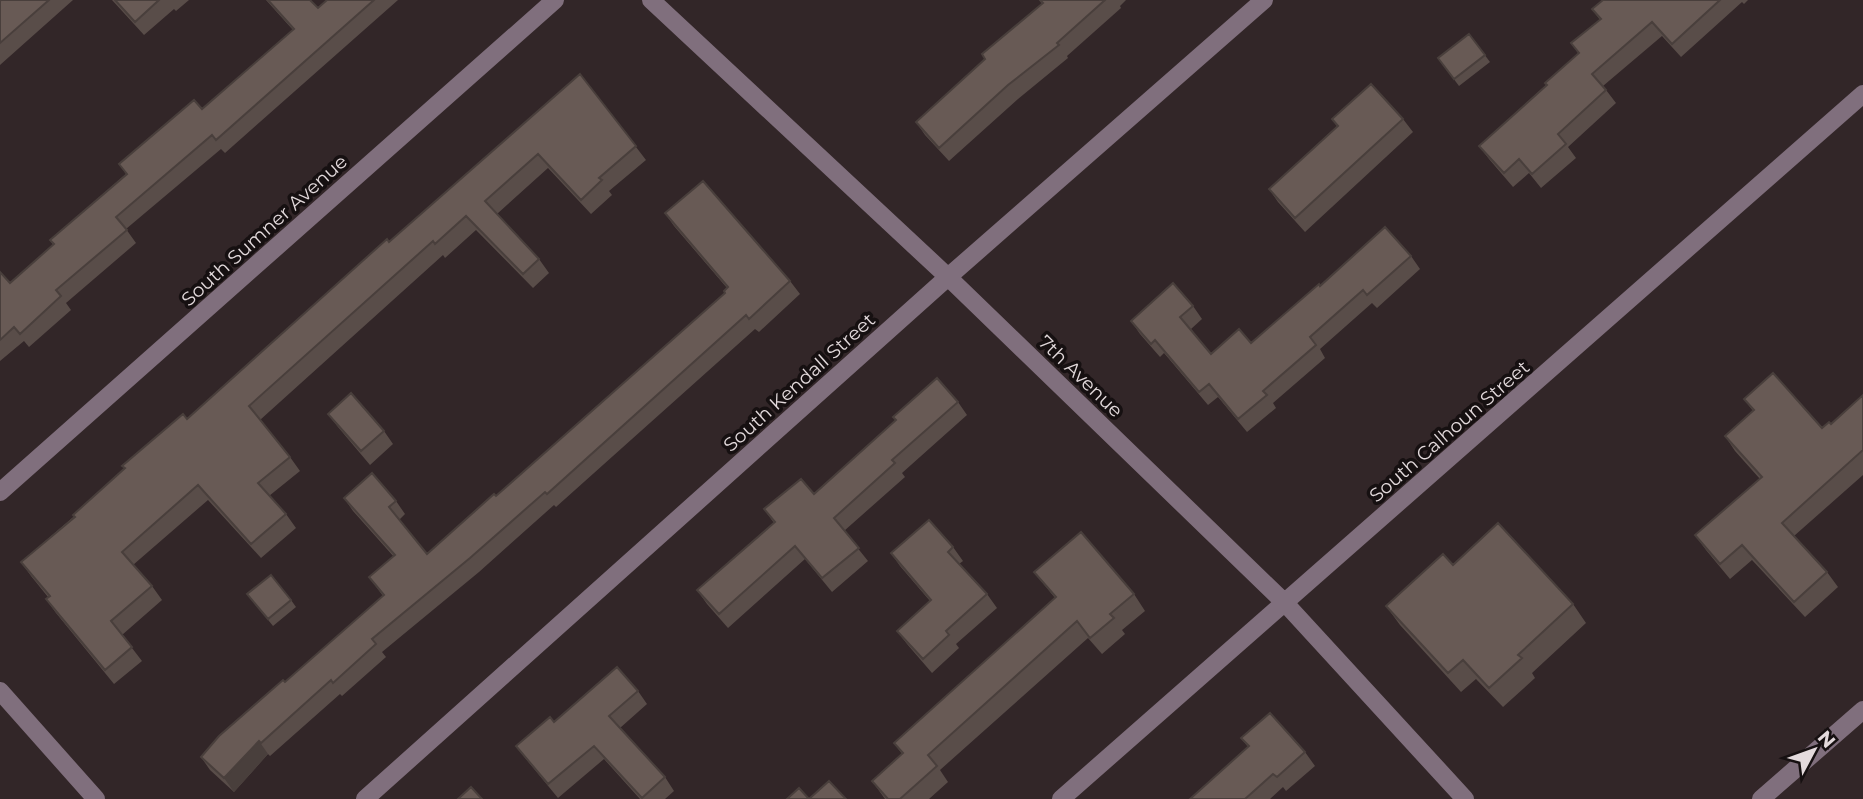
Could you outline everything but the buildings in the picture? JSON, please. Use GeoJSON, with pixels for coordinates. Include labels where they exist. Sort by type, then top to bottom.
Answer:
{"type":"FeatureCollection","features":[{"type":"Feature","properties":{"kind":"street","name":"South Sumner Avenue"},"geometry":{"type":"LineString","coordinates":[[0,492],[555,0]]}},
{"type":"Feature","properties":{"kind":"street","name":"7th Avenue"},"geometry":{"type":"LineString","coordinates":[[651,0],[948,277],[1285,603],[1465,799]]}},
{"type":"Feature","properties":{"kind":"street","name":"South Kendall Street"},"geometry":{"type":"LineString","coordinates":[[365,799],[948,277],[1264,0]]}},
{"type":"Feature","properties":{"kind":"street","name":"South Calhoun Street"},"geometry":{"type":"LineString","coordinates":[[1061,799],[1863,94]]}},
{"type":"Feature","properties":{"kind":"street"},"geometry":{"type":"LineString","coordinates":[[0,691],[96,799]]}},
{"type":"Feature","properties":{"kind":"street"},"geometry":{"type":"LineString","coordinates":[[1761,799],[1863,710]]}}]}
